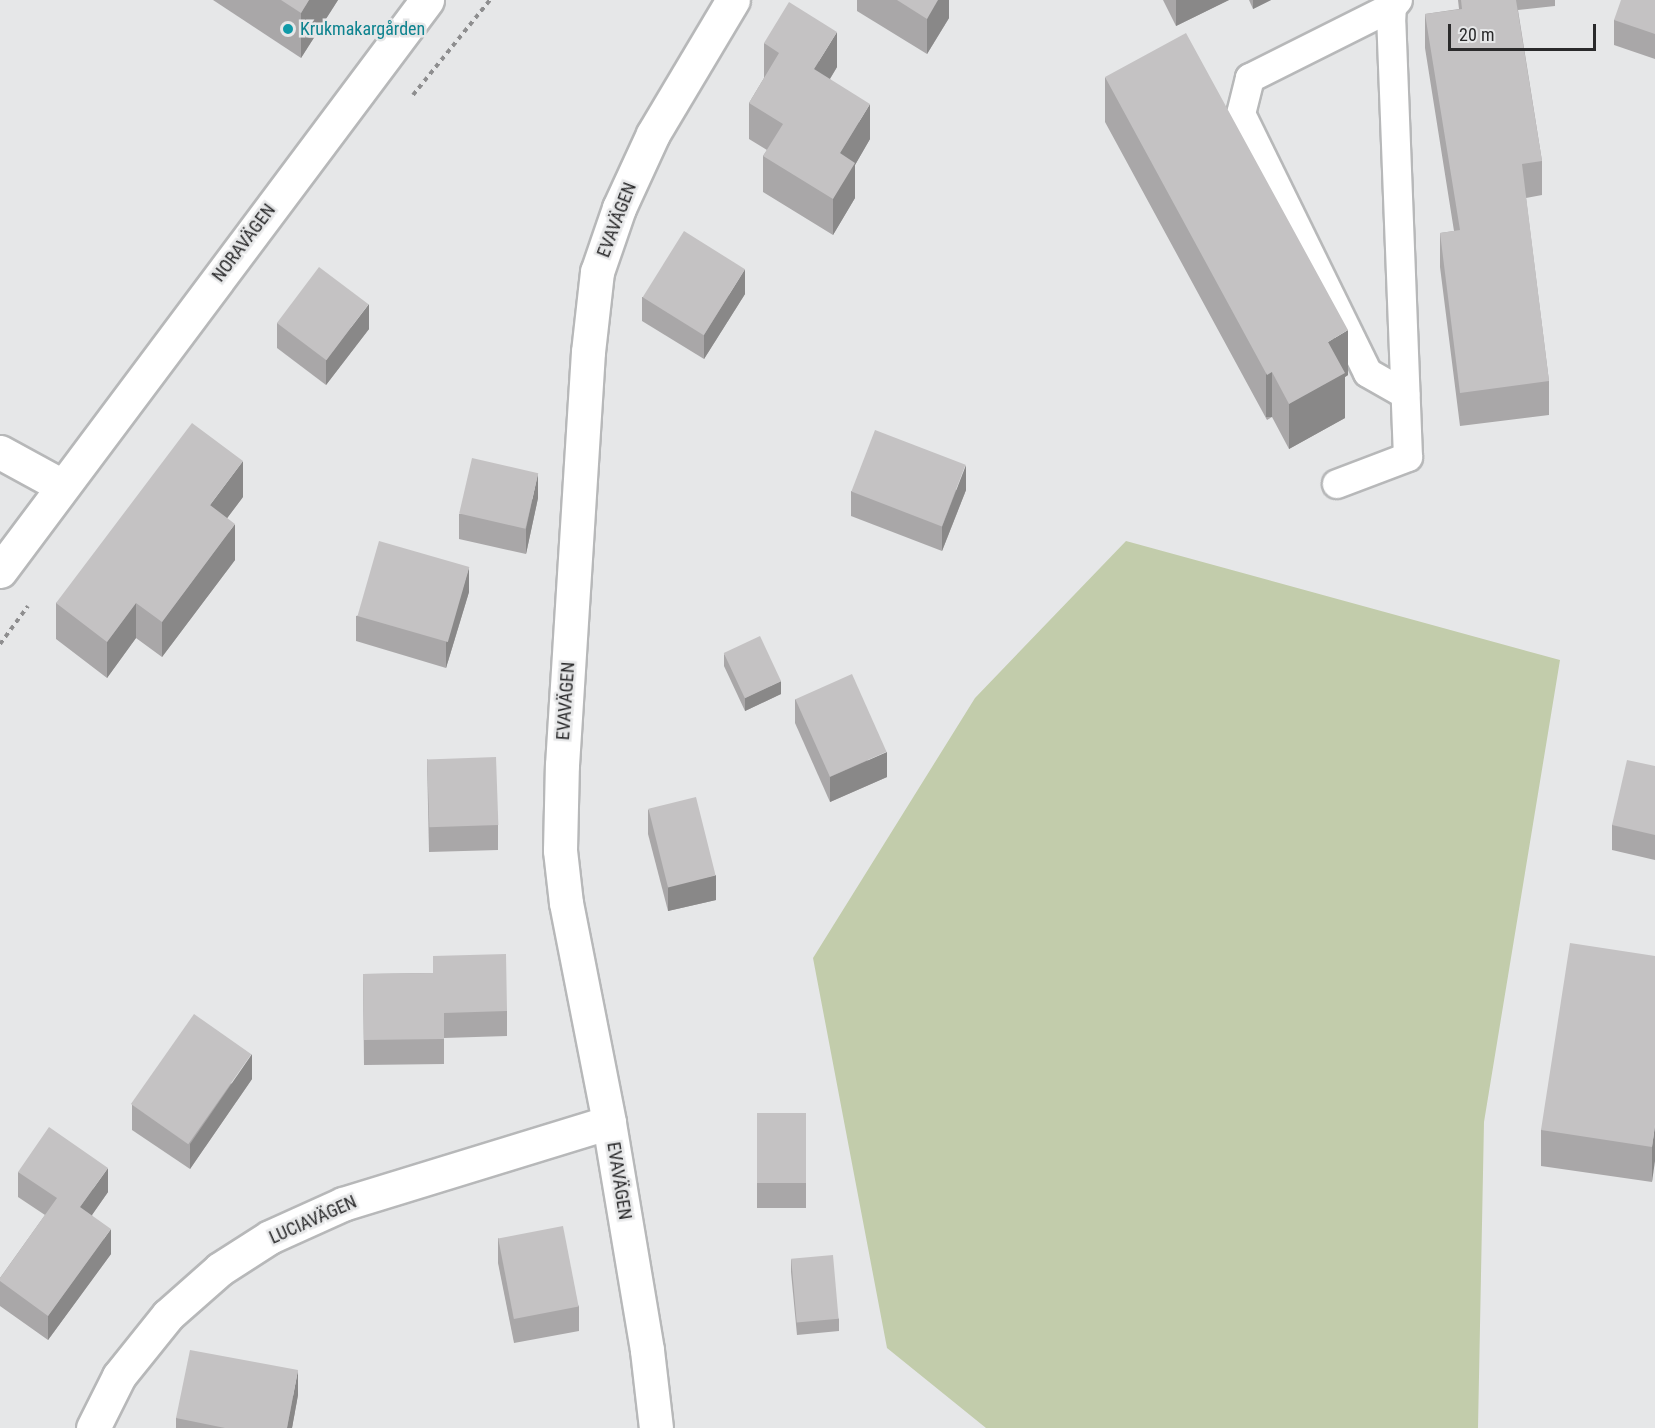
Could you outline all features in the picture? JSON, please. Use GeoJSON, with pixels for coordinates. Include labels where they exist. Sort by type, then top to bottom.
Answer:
{"type":"FeatureCollection","features":[{"type":"Feature","properties":{"kind":"street","name":"NORAVÄGEN"},"geometry":{"type":"LineString","coordinates":[[0,571],[427,0]]}},
{"type":"Feature","properties":{"kind":"street","name":"EVAVÄGEN"},"geometry":{"type":"LineString","coordinates":[[656,1428],[647,1350],[609,1122],[566,903],[560,850],[562,765],[591,329],[597,272],[619,208],[653,134],[733,0]]}},
{"type":"Feature","properties":{"kind":"street"},"geometry":{"type":"LineString","coordinates":[[0,452],[62,486]]}},
{"type":"Feature","properties":{"kind":"street","name":"LUCIAVÄGEN"},"geometry":{"type":"LineString","coordinates":[[93,1428],[119,1376],[168,1315],[220,1269],[270,1237],[343,1204],[609,1122]]}},
{"type":"Feature","properties":{"kind":"lane"},"geometry":{"type":"LineString","coordinates":[[1337,484],[1408,457],[1395,4],[1250,78],[1241,114],[1368,373],[1405,394]]}},
{"type":"Feature","properties":{"kind":"green space"},"geometry":{"type":"Polygon","coordinates":[[[1126,541],[1560,660],[1484,1122],[1478,1428],[986,1428],[887,1348],[813,958],[975,698],[1126,541]]]}},
{"type":"Feature","properties":{"kind":"building"},"geometry":{"type":"Polygon","coordinates":[[[281,0],[309,0],[301,13],[281,0]]]}},
{"type":"Feature","properties":{"kind":"building"},"geometry":{"type":"Polygon","coordinates":[[[897,0],[938,0],[927,19],[897,0]]]}},
{"type":"Feature","properties":{"kind":"building"},"geometry":{"type":"Polygon","coordinates":[[[1461,0],[1516,0],[1542,161],[1522,164],[1549,381],[1460,393],[1440,233],[1460,230],[1425,14],[1462,9],[1461,0]]]}},
{"type":"Feature","properties":{"kind":"building"},"geometry":{"type":"Polygon","coordinates":[[[1621,0],[1655,0],[1655,34],[1614,20],[1621,0]]]}},
{"type":"Feature","properties":{"kind":"building"},"geometry":{"type":"Polygon","coordinates":[[[789,2],[837,32],[814,69],[870,104],[840,153],[855,163],[833,199],[763,156],[783,124],[749,103],[779,53],[764,43],[789,2]]]}},
{"type":"Feature","properties":{"kind":"building"},"geometry":{"type":"Polygon","coordinates":[[[1186,33],[1348,330],[1328,342],[1345,373],[1289,404],[1272,372],[1267,375],[1105,77],[1186,33]]]}},
{"type":"Feature","properties":{"kind":"building"},"geometry":{"type":"Polygon","coordinates":[[[684,231],[745,269],[704,335],[643,297],[684,231]]]}},
{"type":"Feature","properties":{"kind":"building"},"geometry":{"type":"Polygon","coordinates":[[[319,267],[369,304],[326,360],[277,323],[319,267]]]}},
{"type":"Feature","properties":{"kind":"building"},"geometry":{"type":"Polygon","coordinates":[[[192,423],[243,461],[210,505],[235,524],[162,622],[136,603],[107,642],[56,603],[192,423]]]}},
{"type":"Feature","properties":{"kind":"building"},"geometry":{"type":"Polygon","coordinates":[[[875,430],[966,465],[942,526],[851,492],[875,430]]]}},
{"type":"Feature","properties":{"kind":"building"},"geometry":{"type":"Polygon","coordinates":[[[472,458],[538,473],[525,529],[459,514],[472,458]]]}},
{"type":"Feature","properties":{"kind":"building"},"geometry":{"type":"Polygon","coordinates":[[[379,541],[469,567],[448,642],[358,616],[379,541]]]}},
{"type":"Feature","properties":{"kind":"building"},"geometry":{"type":"Polygon","coordinates":[[[760,636],[781,681],[745,698],[724,653],[760,636]]]}},
{"type":"Feature","properties":{"kind":"building"},"geometry":{"type":"Polygon","coordinates":[[[852,674],[887,752],[830,777],[795,699],[852,674]]]}},
{"type":"Feature","properties":{"kind":"building"},"geometry":{"type":"Polygon","coordinates":[[[496,757],[498,825],[429,827],[427,759],[496,757]]]}},
{"type":"Feature","properties":{"kind":"building"},"geometry":{"type":"Polygon","coordinates":[[[1627,760],[1655,766],[1655,835],[1612,825],[1627,760]]]}},
{"type":"Feature","properties":{"kind":"building"},"geometry":{"type":"Polygon","coordinates":[[[696,797],[716,876],[668,887],[648,809],[696,797]]]}},
{"type":"Feature","properties":{"kind":"building"},"geometry":{"type":"Polygon","coordinates":[[[1570,943],[1655,956],[1655,1125],[1652,1147],[1541,1130],[1570,943]]]}},
{"type":"Feature","properties":{"kind":"building"},"geometry":{"type":"Polygon","coordinates":[[[506,954],[507,1011],[444,1013],[444,1039],[364,1040],[363,974],[433,973],[433,956],[506,954]]]}},
{"type":"Feature","properties":{"kind":"building"},"geometry":{"type":"Polygon","coordinates":[[[194,1014],[251,1054],[188,1144],[131,1104],[194,1014]]]}},
{"type":"Feature","properties":{"kind":"building"},"geometry":{"type":"Polygon","coordinates":[[[757,1113],[806,1113],[806,1183],[757,1183],[757,1113]]]}},
{"type":"Feature","properties":{"kind":"building"},"geometry":{"type":"Polygon","coordinates":[[[49,1127],[108,1168],[80,1207],[111,1229],[48,1316],[0,1281],[0,1278],[57,1198],[18,1172],[49,1127]]]}},
{"type":"Feature","properties":{"kind":"building"},"geometry":{"type":"Polygon","coordinates":[[[563,1226],[579,1306],[514,1319],[498,1239],[563,1226]]]}},
{"type":"Feature","properties":{"kind":"building"},"geometry":{"type":"Polygon","coordinates":[[[833,1255],[839,1319],[797,1322],[791,1259],[833,1255]]]}},
{"type":"Feature","properties":{"kind":"building"},"geometry":{"type":"Polygon","coordinates":[[[190,1350],[298,1370],[287,1428],[225,1428],[176,1418],[190,1350]]]}},
{"type":"Feature","properties":{"kind":"place","name":"Krukmakargården"},"geometry":{"type":"Point","coordinates":[288,29]}}]}
